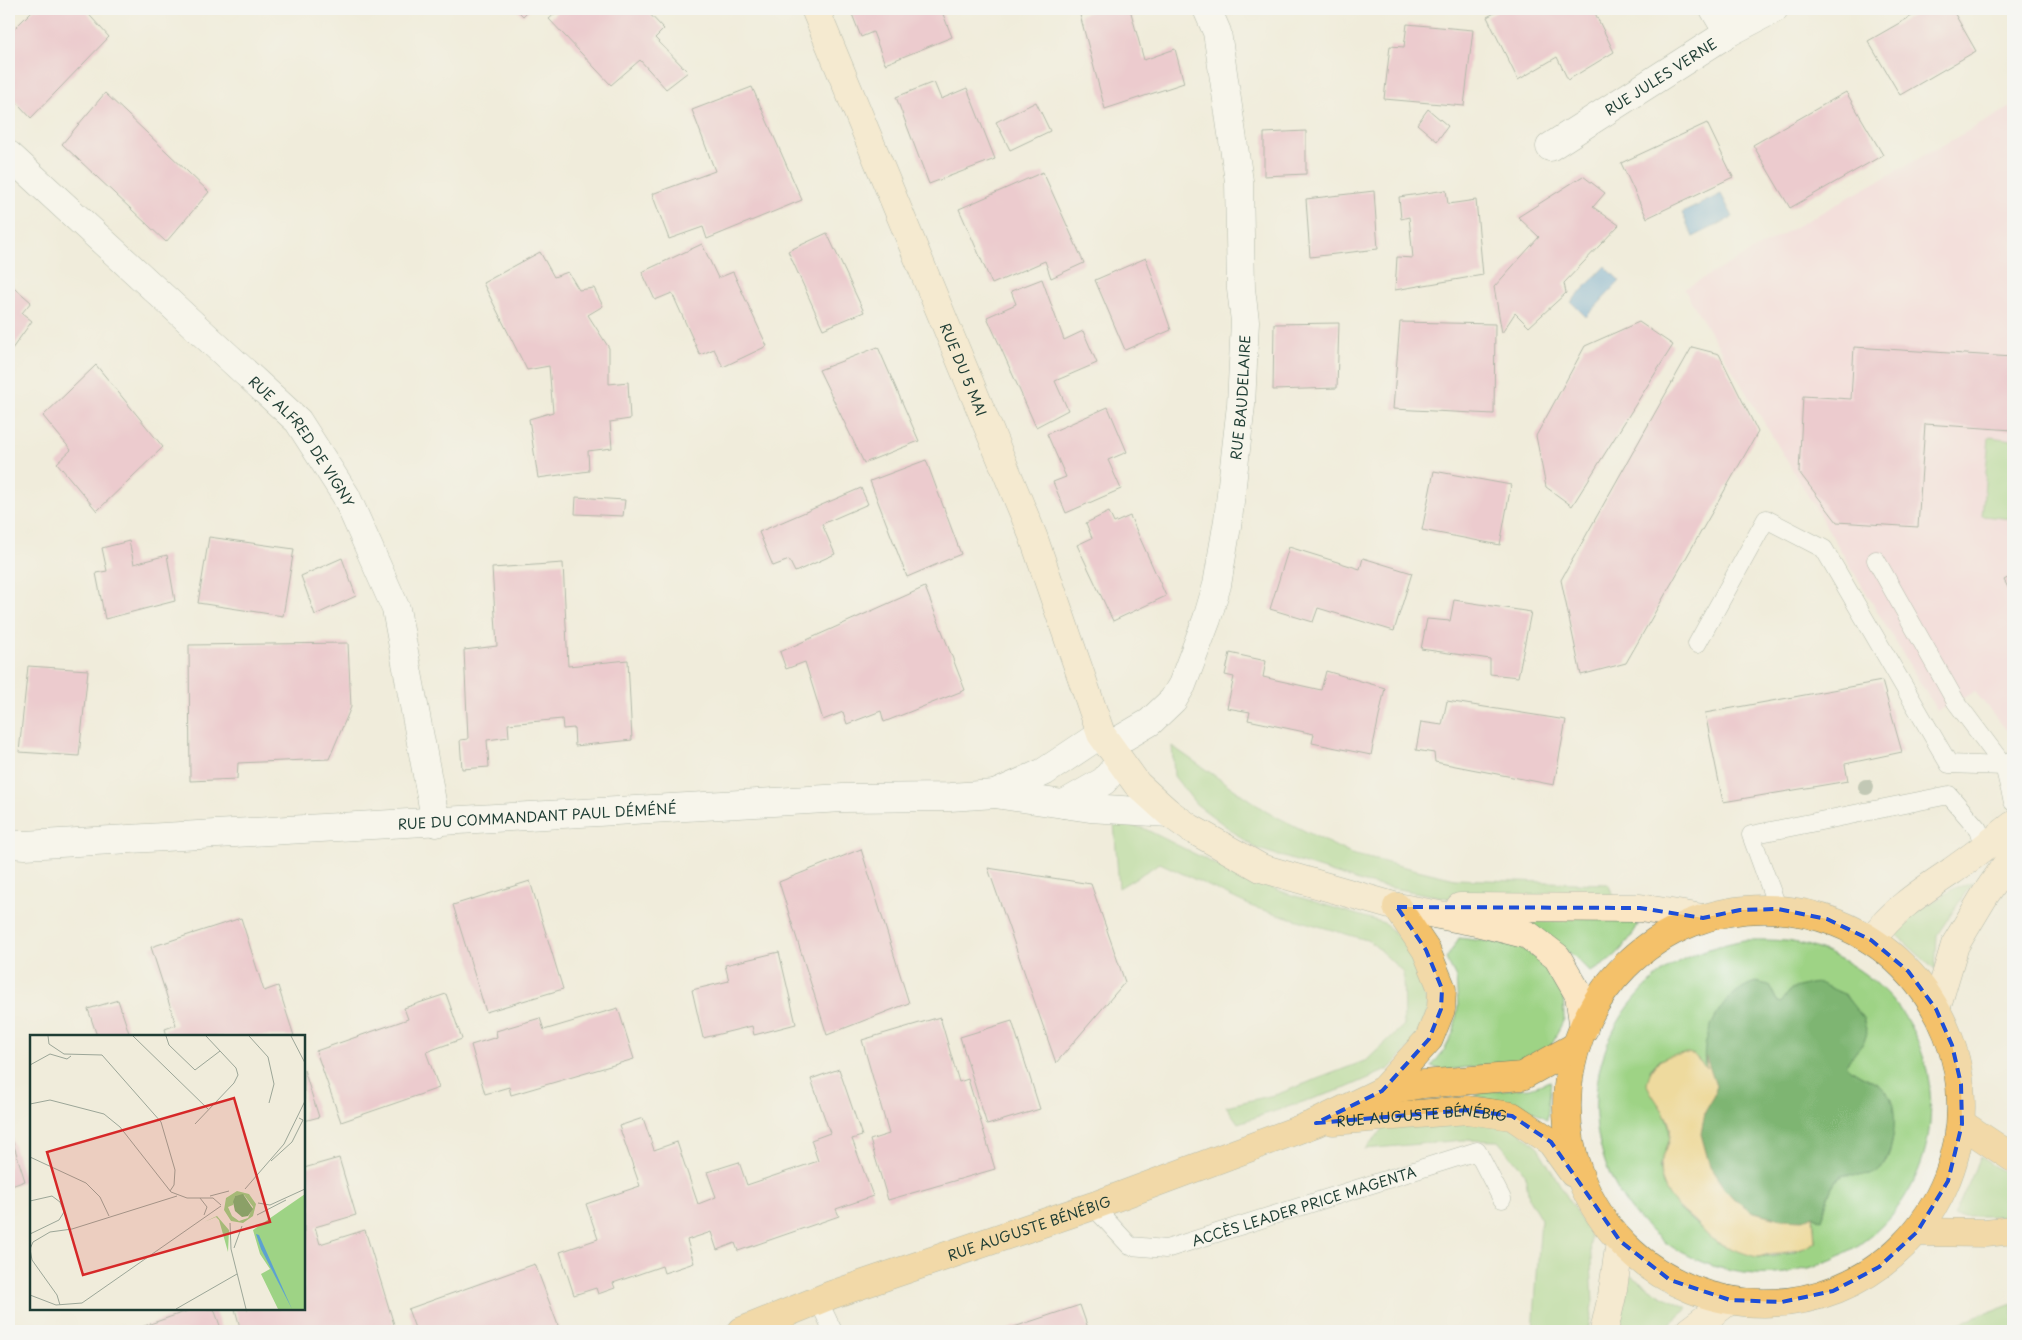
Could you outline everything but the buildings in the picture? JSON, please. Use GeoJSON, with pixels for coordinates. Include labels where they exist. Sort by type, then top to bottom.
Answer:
{"type":"FeatureCollection","features":[{"type":"Feature","properties":{"kind":"main road","name":"RUE DU 5 MAI"},"geometry":{"type":"LineString","coordinates":[[815,9],[1033,536],[1110,747]]}},
{"type":"Feature","properties":{"kind":"main road"},"geometry":{"type":"LineString","coordinates":[[1110,747],[1138,784],[1169,813],[1190,828],[1261,868],[1397,907],[1476,922],[1528,935],[1557,958],[1580,995],[1580,1037],[1567,1087],[1568,1130],[1585,1190]]}},
{"type":"Feature","properties":{"kind":"main road"},"geometry":{"type":"LineString","coordinates":[[1872,940],[1901,906],[1984,848],[2013,825]]}},
{"type":"Feature","properties":{"kind":"main road"},"geometry":{"type":"LineString","coordinates":[[1936,1009],[1955,945],[2013,855]]}},
{"type":"Feature","properties":{"kind":"main road"},"geometry":{"type":"LineString","coordinates":[[1397,907],[1640,908],[1702,918]]}},
{"type":"Feature","properties":{"kind":"main road"},"geometry":{"type":"LineString","coordinates":[[1382,1091],[1430,1039],[1441,1008],[1442,989],[1426,950],[1397,907]]}},
{"type":"Feature","properties":{"kind":"main road","name":"RUE AUGUSTE BÉNÉBIG"},"geometry":{"type":"LineString","coordinates":[[742,1331],[818,1300],[1093,1206],[1316,1123],[1382,1091],[1423,1084],[1522,1076],[1580,1037],[1611,981],[1644,948],[1702,918],[1740,910],[1778,909],[1827,919],[1872,940],[1908,970],[1936,1009],[1952,1045],[1961,1084],[1962,1124],[1948,1181],[1917,1232],[1879,1267],[1833,1291],[1782,1302],[1730,1300],[1670,1280],[1620,1241],[1551,1142],[1512,1116],[1467,1110],[1316,1123]]}},
{"type":"Feature","properties":{"kind":"main road"},"geometry":{"type":"LineString","coordinates":[[1962,1124],[2013,1158]]}},
{"type":"Feature","properties":{"kind":"main road"},"geometry":{"type":"LineString","coordinates":[[1917,1232],[1985,1233],[2013,1230]]}},
{"type":"Feature","properties":{"kind":"main road"},"geometry":{"type":"LineString","coordinates":[[1604,1331],[1620,1241]]}},
{"type":"Feature","properties":{"kind":"main road"},"geometry":{"type":"LineString","coordinates":[[1689,1331],[1730,1300]]}},
{"type":"Feature","properties":{"kind":"street","name":"RUE BAUDELAIRE"},"geometry":{"type":"LineString","coordinates":[[995,794],[1044,772],[1110,747],[1150,722],[1173,700],[1182,685],[1207,619],[1217,585],[1228,520],[1241,404],[1244,321],[1241,289],[1239,181],[1217,32],[1207,9]]}},
{"type":"Feature","properties":{"kind":"street"},"geometry":{"type":"LineString","coordinates":[[1714,9],[1728,33]]}},
{"type":"Feature","properties":{"kind":"street","name":"RUE JULES VERNE"},"geometry":{"type":"LineString","coordinates":[[1550,147],[1728,33],[1774,9]]}},
{"type":"Feature","properties":{"kind":"street","name":"RUE ALFRED DE VIGNY"},"geometry":{"type":"LineString","coordinates":[[9,155],[298,421],[346,496],[396,610],[436,823]]}},
{"type":"Feature","properties":{"kind":"street"},"geometry":{"type":"LineString","coordinates":[[1064,804],[1104,781],[1110,747]]}},
{"type":"Feature","properties":{"kind":"street","name":"RUE DU COMMANDANT PAUL DÉMÉNÉ"},"geometry":{"type":"LineString","coordinates":[[9,844],[25,846],[843,798],[950,797],[995,794],[1064,804],[1169,813]]}},
{"type":"Feature","properties":{"kind":"lane"},"geometry":{"type":"LineString","coordinates":[[1697,644],[1766,519],[1824,549],[1949,764],[2008,762]]}},
{"type":"Feature","properties":{"kind":"lane"},"geometry":{"type":"LineString","coordinates":[[1876,560],[1956,702],[2008,762],[2013,802]]}},
{"type":"Feature","properties":{"kind":"lane"},"geometry":{"type":"LineString","coordinates":[[1778,909],[1751,835],[1949,795],[1978,829],[1984,848]]}},
{"type":"Feature","properties":{"kind":"lane","name":"ACCÈS LEADER PRICE MAGENTA"},"geometry":{"type":"LineString","coordinates":[[1093,1206],[1130,1246],[1166,1249],[1477,1151],[1502,1199]]}},
{"type":"Feature","properties":{"kind":"lane"},"geometry":{"type":"LineString","coordinates":[[818,1300],[833,1331]]}},
{"type":"Feature","properties":{"kind":"highlighted area"},"geometry":{"type":"Polygon","coordinates":[[[1397,907],[1640,908],[1703,918],[1740,910],[1778,909],[1827,919],[1871,940],[1908,971],[1936,1009],[1952,1045],[1961,1084],[1962,1124],[1948,1181],[1917,1232],[1879,1267],[1833,1291],[1782,1302],[1730,1300],[1670,1280],[1620,1241],[1551,1142],[1512,1116],[1467,1110],[1316,1123],[1382,1091],[1429,1039],[1441,1009],[1442,989],[1426,950],[1397,907]]]}},
{"type":"Feature","properties":{"kind":"shaded area"},"geometry":{"type":"Polygon","coordinates":[[[2013,106],[2013,738],[1975,692],[1937,711],[1684,289],[2013,106]]]}},
{"type":"Feature","properties":{"kind":"green space"},"geometry":{"type":"Polygon","coordinates":[[[1989,437],[2013,440],[2013,519],[1982,516],[1989,437]]]}},
{"type":"Feature","properties":{"kind":"green space"},"geometry":{"type":"Polygon","coordinates":[[[1172,746],[1267,812],[1351,854],[1455,879],[1608,884],[1616,901],[1558,898],[1447,898],[1365,883],[1255,848],[1196,804],[1174,776],[1172,746]]]}},
{"type":"Feature","properties":{"kind":"green space"},"geometry":{"type":"Polygon","coordinates":[[[1114,823],[1143,828],[1229,871],[1289,894],[1384,923],[1414,951],[1428,1010],[1415,1042],[1389,1069],[1346,1088],[1238,1123],[1226,1106],[1278,1094],[1367,1060],[1404,1025],[1403,972],[1370,941],[1253,907],[1160,863],[1119,888],[1114,823]]]}},
{"type":"Feature","properties":{"kind":"green space"},"geometry":{"type":"Polygon","coordinates":[[[1972,883],[1937,935],[1935,970],[1890,929],[1955,888],[1972,883]]]}},
{"type":"Feature","properties":{"kind":"green space"},"geometry":{"type":"Polygon","coordinates":[[[1623,916],[1638,925],[1634,932],[1612,958],[1590,972],[1574,956],[1527,924],[1533,917],[1623,916]]]}},
{"type":"Feature","properties":{"kind":"green space"},"geometry":{"type":"Polygon","coordinates":[[[1459,938],[1517,945],[1548,966],[1563,984],[1564,1019],[1550,1048],[1528,1060],[1446,1070],[1431,1067],[1445,1049],[1454,1031],[1458,1006],[1456,978],[1446,959],[1459,938]]]}},
{"type":"Feature","properties":{"kind":"green space"},"geometry":{"type":"Polygon","coordinates":[[[1744,940],[1770,940],[1804,944],[1868,976],[1906,1018],[1926,1068],[1930,1121],[1918,1173],[1889,1218],[1845,1253],[1785,1273],[1753,1274],[1722,1268],[1702,1262],[1662,1240],[1631,1210],[1610,1174],[1598,1135],[1596,1094],[1604,1053],[1623,1014],[1653,980],[1663,972],[1696,954],[1744,940]],[[1743,989],[1725,1004],[1710,1034],[1707,1045],[1706,1069],[1694,1055],[1659,1060],[1650,1070],[1669,1126],[1670,1139],[1659,1167],[1663,1185],[1679,1209],[1717,1243],[1758,1257],[1794,1253],[1815,1242],[1813,1215],[1822,1220],[1832,1186],[1843,1176],[1869,1174],[1881,1168],[1886,1160],[1893,1137],[1893,1111],[1887,1093],[1846,1064],[1864,1042],[1851,1004],[1845,994],[1781,1003],[1777,1001],[1772,991],[1743,989]]]}},
{"type":"Feature","properties":{"kind":"green space"},"geometry":{"type":"Polygon","coordinates":[[[1756,982],[1769,985],[1777,1001],[1781,1003],[1791,989],[1809,984],[1819,983],[1844,994],[1863,1018],[1867,1033],[1864,1042],[1846,1064],[1855,1072],[1883,1088],[1891,1100],[1894,1110],[1891,1147],[1882,1167],[1871,1175],[1847,1175],[1838,1178],[1830,1192],[1822,1220],[1813,1215],[1803,1220],[1782,1219],[1753,1212],[1734,1199],[1710,1167],[1701,1134],[1705,1112],[1715,1095],[1716,1086],[1706,1059],[1705,1064],[1706,1039],[1717,1014],[1725,1003],[1734,994],[1756,982]]]}},
{"type":"Feature","properties":{"kind":"green space"},"geometry":{"type":"Polygon","coordinates":[[[1551,1081],[1547,1120],[1525,1106],[1475,1096],[1486,1091],[1530,1088],[1551,1081]]]}},
{"type":"Feature","properties":{"kind":"green space"},"geometry":{"type":"Polygon","coordinates":[[[1472,1119],[1517,1129],[1538,1148],[1590,1235],[1593,1305],[1588,1331],[1533,1331],[1541,1219],[1529,1199],[1525,1173],[1498,1141],[1463,1140],[1365,1149],[1385,1127],[1472,1119]]]}},
{"type":"Feature","properties":{"kind":"green space"},"geometry":{"type":"Polygon","coordinates":[[[1980,1157],[2013,1178],[2013,1216],[1954,1216],[1980,1157]]]}},
{"type":"Feature","properties":{"kind":"green space"},"geometry":{"type":"Polygon","coordinates":[[[1630,1275],[1661,1295],[1688,1308],[1661,1331],[1617,1331],[1630,1275]]]}},
{"type":"Feature","properties":{"kind":"green space"},"geometry":{"type":"Polygon","coordinates":[[[2013,1303],[2013,1331],[1939,1331],[2013,1303]]]}},
{"type":"Feature","properties":{"kind":"sand"},"geometry":{"type":"Polygon","coordinates":[[[1688,1053],[1694,1055],[1706,1068],[1706,1057],[1716,1086],[1715,1095],[1705,1112],[1701,1134],[1710,1167],[1734,1199],[1753,1212],[1782,1219],[1803,1220],[1813,1215],[1815,1241],[1810,1245],[1793,1251],[1758,1257],[1742,1253],[1712,1239],[1669,1196],[1661,1177],[1660,1169],[1670,1137],[1670,1128],[1666,1117],[1647,1085],[1652,1070],[1660,1060],[1673,1055],[1688,1053]]]}},
{"type":"Feature","properties":{"kind":"water"},"geometry":{"type":"Polygon","coordinates":[[[1721,194],[1733,217],[1693,237],[1682,213],[1721,194]]]}},
{"type":"Feature","properties":{"kind":"water"},"geometry":{"type":"Polygon","coordinates":[[[1605,266],[1620,281],[1586,317],[1571,302],[1605,266]]]}}]}
